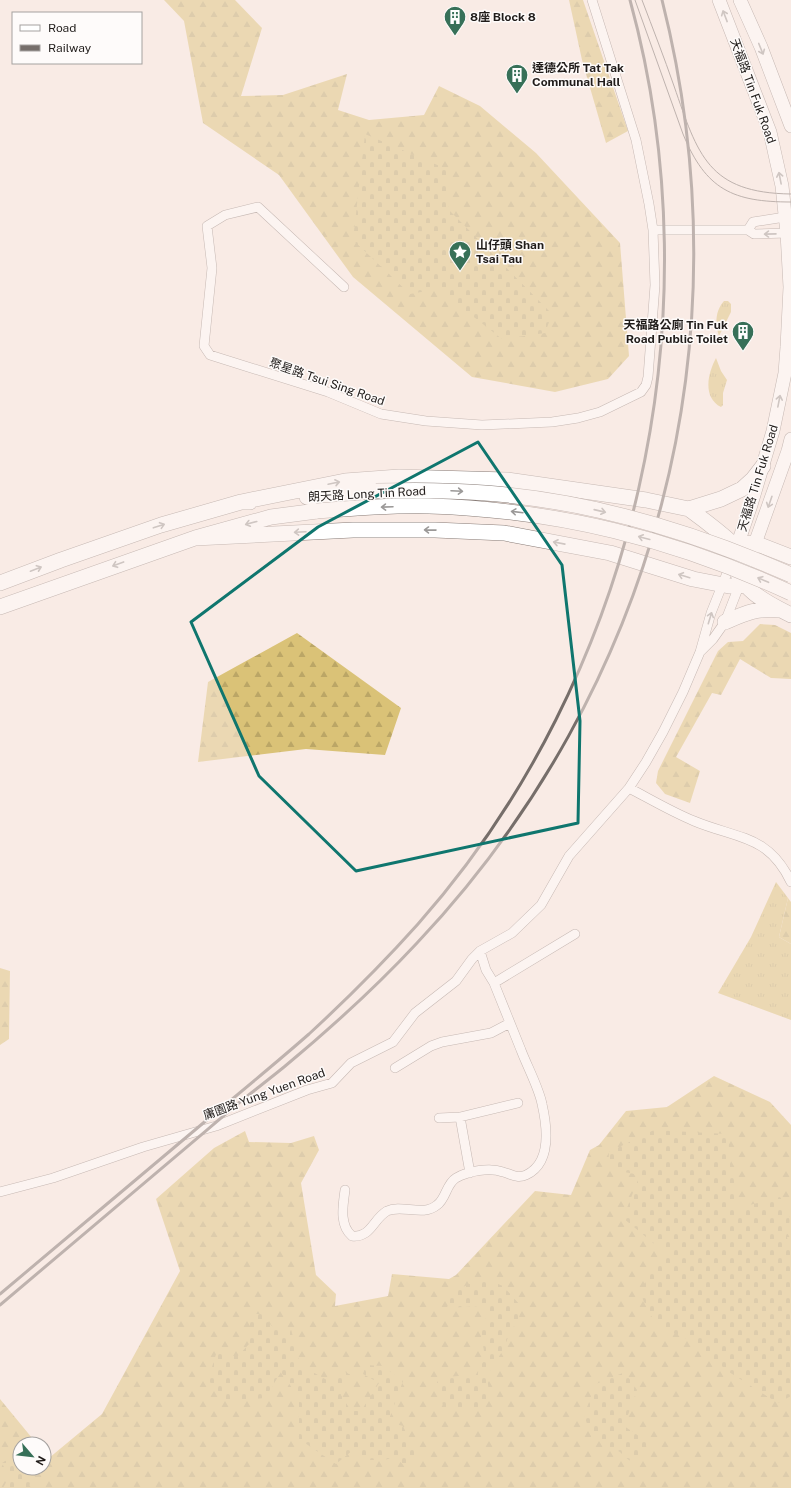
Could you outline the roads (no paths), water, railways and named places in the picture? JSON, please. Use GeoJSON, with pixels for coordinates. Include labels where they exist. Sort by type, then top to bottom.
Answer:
{"type":"FeatureCollection","features":[{"type":"Feature","properties":{"kind":"main road","name":"天福路 Tin Fuk Road"},"geometry":{"type":"LineString","coordinates":[[719,0],[770,132],[788,217],[789,233],[790,287],[785,373],[773,431],[752,505],[738,564]]}},
{"type":"Feature","properties":{"kind":"main road","name":"天福路 Tin Fuk Road"},"geometry":{"type":"LineString","coordinates":[[740,0],[761,47],[791,126]]}},
{"type":"Feature","properties":{"kind":"main road","name":"天福路 Tin Fuk Road"},"geometry":{"type":"LineString","coordinates":[[738,564],[755,543],[791,439]]}},
{"type":"Feature","properties":{"kind":"main road"},"geometry":{"type":"LineString","coordinates":[[690,509],[721,499],[742,489],[753,479],[763,466]]}},
{"type":"Feature","properties":{"kind":"main road"},"geometry":{"type":"LineString","coordinates":[[241,502],[345,481],[399,477],[507,480],[612,494],[690,509],[716,529],[738,564],[752,592],[786,613]]}},
{"type":"Feature","properties":{"kind":"main road","name":"朗天路 Long Tin Road"},"geometry":{"type":"LineString","coordinates":[[0,583],[161,525],[241,502],[376,491],[415,490],[486,493],[561,503],[601,511],[650,523],[700,538],[738,564]]}},
{"type":"Feature","properties":{"kind":"main road","name":"朗天路 Long Tin Road"},"geometry":{"type":"LineString","coordinates":[[0,607],[162,548],[271,517],[317,511],[372,507],[428,506],[533,514],[622,532],[738,564]]}},
{"type":"Feature","properties":{"kind":"main road"},"geometry":{"type":"LineString","coordinates":[[195,538],[353,530],[435,530],[504,533],[610,553],[693,579],[722,585],[755,543],[791,557]]}},
{"type":"Feature","properties":{"kind":"main road"},"geometry":{"type":"LineString","coordinates":[[738,564],[791,575]]}},
{"type":"Feature","properties":{"kind":"main road"},"geometry":{"type":"LineString","coordinates":[[738,564],[791,593]]}},
{"type":"Feature","properties":{"kind":"main road"},"geometry":{"type":"LineString","coordinates":[[725,622],[752,611],[762,610],[786,613]]}},
{"type":"Feature","properties":{"kind":"street","name":"聚星路 Tsui Sing Road"},"geometry":{"type":"LineString","coordinates":[[344,287],[258,207],[225,215],[207,226],[212,268],[204,346],[210,355],[328,392],[381,414],[426,421],[482,425],[552,422],[578,418],[600,412],[641,392],[646,385],[648,377],[655,285],[653,230],[636,140],[592,0]]}},
{"type":"Feature","properties":{"kind":"street"},"geometry":{"type":"LineString","coordinates":[[748,230],[753,222],[788,217]]}},
{"type":"Feature","properties":{"kind":"street"},"geometry":{"type":"LineString","coordinates":[[653,230],[748,230],[754,234],[789,233]]}},
{"type":"Feature","properties":{"kind":"street"},"geometry":{"type":"LineString","coordinates":[[700,652],[711,613],[722,585],[738,564]]}},
{"type":"Feature","properties":{"kind":"street","name":"天福路 Tin Fuk Road"},"geometry":{"type":"LineString","coordinates":[[700,652],[725,622],[738,564]]}},
{"type":"Feature","properties":{"kind":"street","name":"庸園路 Yung Yuen Road"},"geometry":{"type":"LineString","coordinates":[[0,1192],[53,1178],[142,1147],[216,1126],[307,1090],[332,1083],[351,1062],[393,1042],[415,1013],[456,981],[472,959],[480,951],[512,933],[541,905],[569,856],[628,788],[646,762],[683,692],[700,652]]}},
{"type":"Feature","properties":{"kind":"street"},"geometry":{"type":"LineString","coordinates":[[628,788],[694,821],[756,842],[771,853],[786,870],[791,882]]}},
{"type":"Feature","properties":{"kind":"street"},"geometry":{"type":"LineString","coordinates":[[494,983],[575,934]]}},
{"type":"Feature","properties":{"kind":"street"},"geometry":{"type":"LineString","coordinates":[[345,1190],[342,1210],[345,1228],[352,1236],[359,1237],[365,1234],[386,1212],[395,1209],[414,1211],[431,1209],[438,1204],[448,1187],[455,1179],[470,1173],[490,1170],[503,1172],[512,1176],[524,1176],[534,1170],[543,1156],[546,1135],[542,1103],[494,983],[486,970],[480,951]]}},
{"type":"Feature","properties":{"kind":"street"},"geometry":{"type":"LineString","coordinates":[[395,1068],[431,1046],[442,1042],[491,1033],[510,1023]]}},
{"type":"Feature","properties":{"kind":"street"},"geometry":{"type":"LineString","coordinates":[[439,1118],[460,1117],[518,1103]]}},
{"type":"Feature","properties":{"kind":"street"},"geometry":{"type":"LineString","coordinates":[[460,1117],[470,1173]]}},
{"type":"Feature","properties":{"kind":"tram line"},"geometry":{"type":"LineString","coordinates":[[635,0],[683,134],[701,168],[712,180],[724,189],[737,195],[753,199],[791,202]]}},
{"type":"Feature","properties":{"kind":"tram line"},"geometry":{"type":"LineString","coordinates":[[642,0],[691,132],[710,166],[724,178],[741,186],[763,192],[791,194]]}},
{"type":"Feature","properties":{"kind":"railway"},"geometry":{"type":"LineString","coordinates":[[0,1294],[297,1045],[379,966],[418,924],[494,826],[556,720],[604,607],[639,488],[659,367],[664,243],[655,121],[630,0]]}},
{"type":"Feature","properties":{"kind":"railway"},"geometry":{"type":"LineString","coordinates":[[0,1305],[235,1106],[302,1052],[353,1007],[386,975],[417,943],[500,843],[569,736],[623,622],[662,503],[686,381],[694,255],[686,128],[662,0]]}},
{"type":"Feature","properties":{"kind":"place","name":"8座 Block 8"},"geometry":{"type":"Point","coordinates":[455,36]}},
{"type":"Feature","properties":{"kind":"place","name":"達德公所 Tat Tak Communal Hall"},"geometry":{"type":"Point","coordinates":[517,94]}},
{"type":"Feature","properties":{"kind":"place","name":"山仔頭 Shan Tsai Tau"},"geometry":{"type":"Point","coordinates":[460,272]}},
{"type":"Feature","properties":{"kind":"place","name":"天福路公廁 Tin Fuk Road Public Toilet"},"geometry":{"type":"Point","coordinates":[743,352]}}]}
